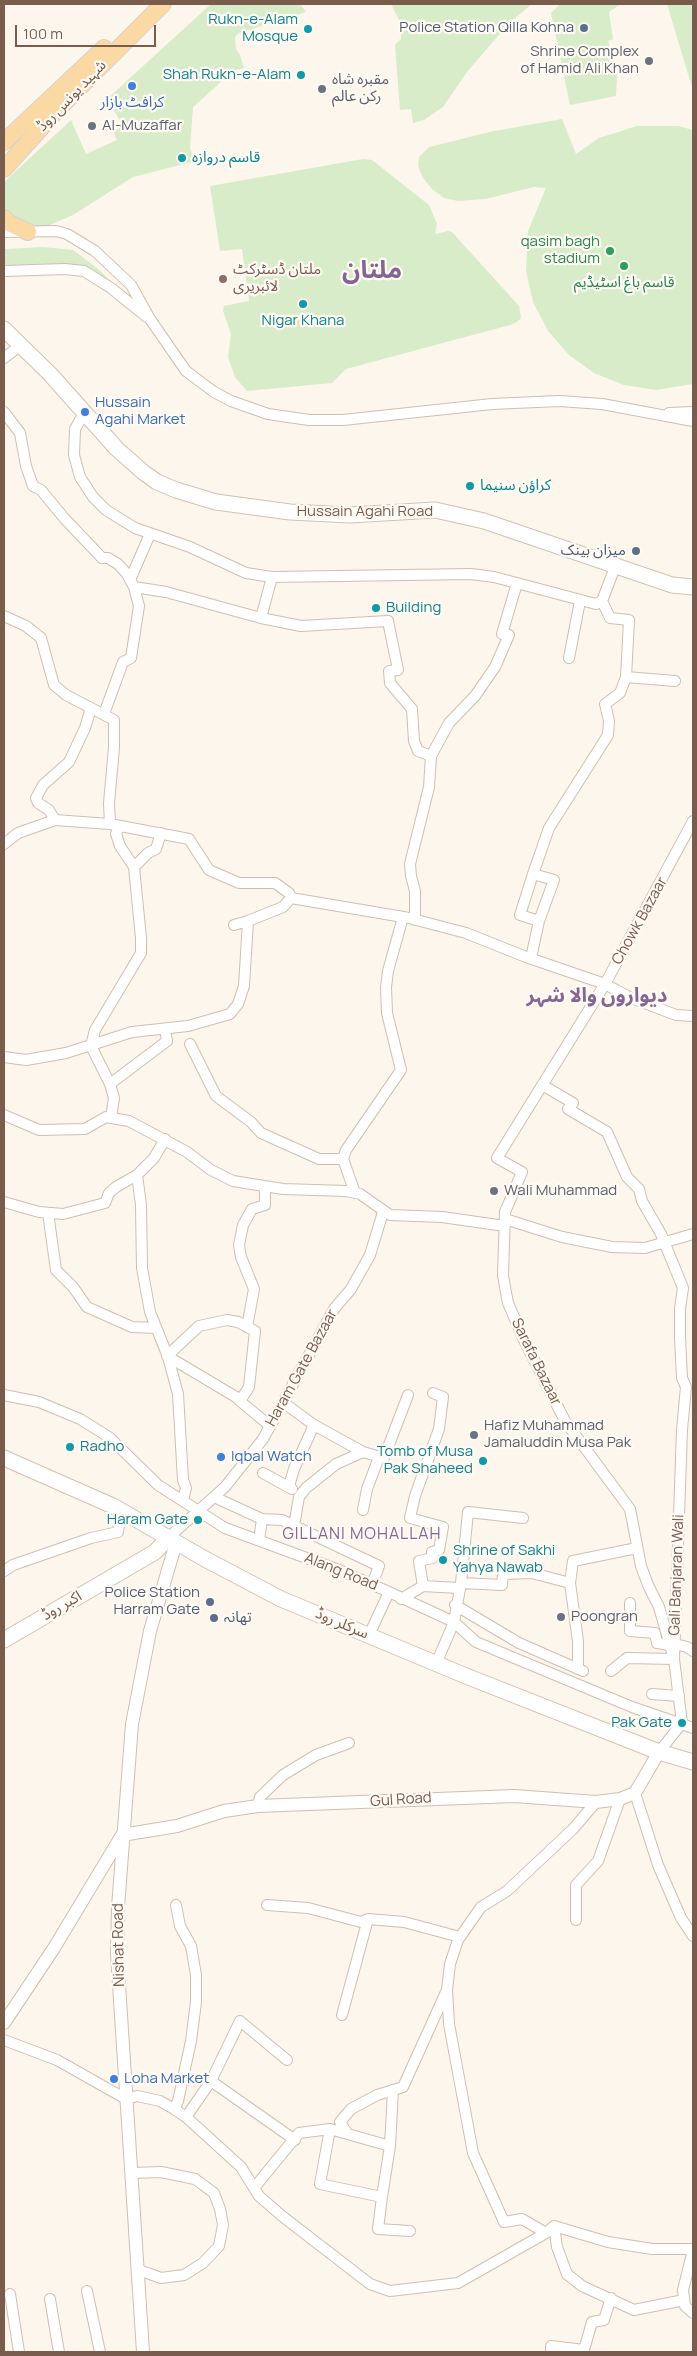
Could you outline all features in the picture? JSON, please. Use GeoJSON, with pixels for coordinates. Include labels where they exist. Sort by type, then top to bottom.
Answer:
{"type":"FeatureCollection","features":[{"type":"Feature","properties":{"kind":"main road","name":"شہید یونس روڈ"},"geometry":{"type":"LineString","coordinates":[[4,142],[148,4]]}},
{"type":"Feature","properties":{"kind":"main road","name":"شہید یونس روڈ"},"geometry":{"type":"LineString","coordinates":[[4,169],[59,108],[163,4]]}},
{"type":"Feature","properties":{"kind":"main road"},"geometry":{"type":"LineString","coordinates":[[4,218],[9,223],[28,232]]}},
{"type":"Feature","properties":{"kind":"main road","name":"Hussain Agahi Road"},"geometry":{"type":"LineString","coordinates":[[4,328],[117,449],[156,482],[216,502],[290,512],[350,515],[435,510],[484,521],[672,585],[693,587]]}},
{"type":"Feature","properties":{"kind":"main road","name":"سرکلر روڈ"},"geometry":{"type":"LineString","coordinates":[[4,1458],[120,1511],[281,1599],[436,1664],[659,1752],[693,1762]]}},
{"type":"Feature","properties":{"kind":"main road","name":"اکبر روڈ"},"geometry":{"type":"LineString","coordinates":[[4,1640],[155,1552],[172,1540]]}},
{"type":"Feature","properties":{"kind":"street"},"geometry":{"type":"LineString","coordinates":[[4,232],[56,231],[67,234],[95,251],[131,285],[175,358],[199,382],[232,401],[286,418],[343,420],[492,404],[542,401],[602,404],[693,421]]}},
{"type":"Feature","properties":{"kind":"street"},"geometry":{"type":"LineString","coordinates":[[4,271],[65,269],[84,271],[111,288],[150,319]]}},
{"type":"Feature","properties":{"kind":"street"},"geometry":{"type":"LineString","coordinates":[[4,358],[21,345]]}},
{"type":"Feature","properties":{"kind":"street"},"geometry":{"type":"LineString","coordinates":[[4,412],[20,433],[26,466],[33,486],[41,490],[64,518],[102,558],[108,558],[118,564],[132,583],[140,606],[131,658],[123,662],[104,714]]}},
{"type":"Feature","properties":{"kind":"street"},"geometry":{"type":"LineString","coordinates":[[653,414],[693,412]]}},
{"type":"Feature","properties":{"kind":"street"},"geometry":{"type":"LineString","coordinates":[[84,413],[75,430],[74,455],[80,477],[93,497],[106,510],[119,519],[150,534],[190,547],[246,573],[272,577],[471,574],[517,582],[596,604],[602,601],[615,567]]}},
{"type":"Feature","properties":{"kind":"street"},"geometry":{"type":"LineString","coordinates":[[132,583],[150,534]]}},
{"type":"Feature","properties":{"kind":"street"},"geometry":{"type":"LineString","coordinates":[[261,618],[272,577]]}},
{"type":"Feature","properties":{"kind":"street"},"geometry":{"type":"LineString","coordinates":[[415,920],[415,891],[410,864],[429,787],[430,756],[449,723],[475,696],[495,667],[509,636],[502,634],[517,582]]}},
{"type":"Feature","properties":{"kind":"street"},"geometry":{"type":"LineString","coordinates":[[132,583],[261,618],[301,626],[388,621],[398,670],[389,671],[390,683],[402,700],[412,709],[414,741],[418,751],[430,756]]}},
{"type":"Feature","properties":{"kind":"street"},"geometry":{"type":"LineString","coordinates":[[569,658],[580,601]]}},
{"type":"Feature","properties":{"kind":"street"},"geometry":{"type":"LineString","coordinates":[[539,921],[520,915],[549,828],[608,735],[605,704],[620,693],[626,677],[629,620],[610,618],[602,601]]}},
{"type":"Feature","properties":{"kind":"street"},"geometry":{"type":"LineString","coordinates":[[4,616],[26,626],[41,638],[54,685],[66,695],[114,720],[115,734],[108,803],[120,846],[134,867],[141,953],[95,1030],[91,1046],[110,1084],[114,1098],[111,1118]]}},
{"type":"Feature","properties":{"kind":"street"},"geometry":{"type":"LineString","coordinates":[[626,677],[675,681]]}},
{"type":"Feature","properties":{"kind":"street"},"geometry":{"type":"LineString","coordinates":[[54,820],[49,810],[38,803],[36,798],[43,785],[69,762],[85,728],[91,708]]}},
{"type":"Feature","properties":{"kind":"street"},"geometry":{"type":"LineString","coordinates":[[4,844],[18,833],[54,820],[161,833],[188,839],[209,870],[239,883],[275,883],[289,893],[291,898]]}},
{"type":"Feature","properties":{"kind":"street","name":"Chowk Bazaar"},"geometry":{"type":"LineString","coordinates":[[505,1219],[522,1172],[497,1158],[544,1086],[606,984],[693,821]]}},
{"type":"Feature","properties":{"kind":"street"},"geometry":{"type":"LineString","coordinates":[[134,867],[148,853],[156,849],[161,833]]}},
{"type":"Feature","properties":{"kind":"street"},"geometry":{"type":"LineString","coordinates":[[531,958],[539,921],[554,880],[533,874]]}},
{"type":"Feature","properties":{"kind":"street"},"geometry":{"type":"LineString","coordinates":[[291,898],[403,917],[466,933],[606,984],[629,997],[676,1015],[693,1016]]}},
{"type":"Feature","properties":{"kind":"street"},"geometry":{"type":"LineString","coordinates":[[234,925],[248,922],[283,907],[291,898]]}},
{"type":"Feature","properties":{"kind":"street"},"geometry":{"type":"LineString","coordinates":[[355,1193],[342,1160],[346,1150],[401,1070],[387,1013],[386,987],[388,971],[403,917]]}},
{"type":"Feature","properties":{"kind":"street"},"geometry":{"type":"LineString","coordinates":[[4,1057],[26,1060],[91,1046],[132,1032],[165,1029],[205,1022],[230,1014],[238,1004],[244,986],[248,922]]}},
{"type":"Feature","properties":{"kind":"street"},"geometry":{"type":"LineString","coordinates":[[110,1084],[167,1041],[165,1029]]}},
{"type":"Feature","properties":{"kind":"street"},"geometry":{"type":"LineString","coordinates":[[190,1044],[216,1096],[251,1122],[261,1133],[318,1159],[342,1160]]}},
{"type":"Feature","properties":{"kind":"street","name":"Gali Banjaran Wali"},"geometry":{"type":"LineString","coordinates":[[544,1086],[572,1102],[568,1109],[607,1132],[627,1177],[639,1189],[642,1201],[665,1244],[683,1288],[680,1309],[682,1378],[689,1400],[682,1430],[672,1644]]}},
{"type":"Feature","properties":{"kind":"street"},"geometry":{"type":"LineString","coordinates":[[4,1115],[39,1130],[85,1129],[106,1117],[129,1121],[165,1139],[187,1152],[214,1172],[233,1181],[265,1187],[360,1194],[383,1212],[390,1215],[505,1219],[562,1237],[612,1247],[645,1248],[665,1244],[693,1234]]}},
{"type":"Feature","properties":{"kind":"street"},"geometry":{"type":"LineString","coordinates":[[4,1202],[48,1213],[63,1214],[105,1203],[109,1193],[138,1175],[154,1158],[165,1139]]}},
{"type":"Feature","properties":{"kind":"street"},"geometry":{"type":"LineString","coordinates":[[138,1175],[141,1205],[142,1268],[150,1312],[167,1356],[178,1394],[183,1480],[186,1488],[183,1500]]}},
{"type":"Feature","properties":{"kind":"street"},"geometry":{"type":"LineString","coordinates":[[247,1327],[254,1290],[240,1257],[238,1244],[243,1225],[252,1209],[265,1206],[265,1187]]}},
{"type":"Feature","properties":{"kind":"street","name":"Haram Gate Bazaar"},"geometry":{"type":"LineString","coordinates":[[172,1540],[199,1510],[225,1487],[263,1439],[334,1309],[351,1288],[370,1255],[383,1212]]}},
{"type":"Feature","properties":{"kind":"street"},"geometry":{"type":"LineString","coordinates":[[48,1213],[56,1270],[73,1287],[87,1307],[132,1327],[156,1328]]}},
{"type":"Feature","properties":{"kind":"street","name":"Sarafa Bazaar"},"geometry":{"type":"LineString","coordinates":[[505,1219],[503,1276],[508,1303],[522,1338],[565,1421],[630,1509],[637,1548],[648,1585],[659,1607],[672,1644],[682,1723]]}},
{"type":"Feature","properties":{"kind":"street"},"geometry":{"type":"LineString","coordinates":[[167,1356],[199,1326],[227,1320],[238,1322],[255,1330],[249,1387],[240,1401]]}},
{"type":"Feature","properties":{"kind":"street"},"geometry":{"type":"LineString","coordinates":[[167,1356],[240,1401],[270,1426]]}},
{"type":"Feature","properties":{"kind":"street"},"geometry":{"type":"LineString","coordinates":[[424,1586],[420,1562],[433,1558],[432,1552],[438,1550],[443,1527],[410,1518],[414,1496],[439,1429],[443,1397],[433,1393]]}},
{"type":"Feature","properties":{"kind":"street","name":"Alang Road"},"geometry":{"type":"LineString","coordinates":[[4,1395],[39,1402],[80,1419],[109,1437],[158,1485],[225,1528],[389,1592],[454,1622],[476,1642],[632,1707],[693,1728]]}},
{"type":"Feature","properties":{"kind":"street"},"geometry":{"type":"LineString","coordinates":[[284,1403],[314,1425],[363,1452],[384,1458],[408,1395]]}},
{"type":"Feature","properties":{"kind":"street"},"geometry":{"type":"LineString","coordinates":[[289,1486],[294,1469],[314,1425]]}},
{"type":"Feature","properties":{"kind":"street"},"geometry":{"type":"LineString","coordinates":[[294,1526],[299,1497],[327,1470],[363,1452]]}},
{"type":"Feature","properties":{"kind":"street"},"geometry":{"type":"LineString","coordinates":[[363,1510],[367,1489],[379,1457]]}},
{"type":"Feature","properties":{"kind":"street"},"geometry":{"type":"LineString","coordinates":[[263,1473],[289,1486],[299,1497]]}},
{"type":"Feature","properties":{"kind":"street"},"geometry":{"type":"LineString","coordinates":[[214,1497],[262,1519],[282,1520],[379,1566],[372,1585]]}},
{"type":"Feature","properties":{"kind":"street"},"geometry":{"type":"LineString","coordinates":[[4,1571],[90,1538],[118,1532],[120,1511]]}},
{"type":"Feature","properties":{"kind":"street"},"geometry":{"type":"LineString","coordinates":[[436,1664],[454,1622],[468,1512],[523,1518]]}},
{"type":"Feature","properties":{"kind":"street"},"geometry":{"type":"LineString","coordinates":[[259,1540],[262,1519]]}},
{"type":"Feature","properties":{"kind":"street","name":"Nishat Road"},"geometry":{"type":"LineString","coordinates":[[143,2352],[117,1954],[122,1835],[132,1724],[150,1632],[172,1540]]}},
{"type":"Feature","properties":{"kind":"street"},"geometry":{"type":"LineString","coordinates":[[578,1669],[578,1641],[570,1583],[573,1561],[637,1548]]}},
{"type":"Feature","properties":{"kind":"street"},"geometry":{"type":"LineString","coordinates":[[401,1599],[424,1586],[502,1585],[503,1574],[532,1573],[570,1583]]}},
{"type":"Feature","properties":{"kind":"street"},"geometry":{"type":"LineString","coordinates":[[369,1636],[389,1592]]}},
{"type":"Feature","properties":{"kind":"street"},"geometry":{"type":"LineString","coordinates":[[630,1603],[630,1631],[655,1633],[657,1643],[687,1647],[693,1651]]}},
{"type":"Feature","properties":{"kind":"street"},"geometry":{"type":"LineString","coordinates":[[455,1605],[515,1640],[583,1671],[579,1684]]}},
{"type":"Feature","properties":{"kind":"street"},"geometry":{"type":"LineString","coordinates":[[508,1655],[515,1640]]}},
{"type":"Feature","properties":{"kind":"street"},"geometry":{"type":"LineString","coordinates":[[611,1671],[627,1658],[674,1659]]}},
{"type":"Feature","properties":{"kind":"street"},"geometry":{"type":"LineString","coordinates":[[652,1694],[679,1696]]}},
{"type":"Feature","properties":{"kind":"street"},"geometry":{"type":"LineString","coordinates":[[682,1723],[659,1752],[635,1793],[658,1865],[681,1918],[693,1936]]}},
{"type":"Feature","properties":{"kind":"street"},"geometry":{"type":"LineString","coordinates":[[258,1806],[260,1797],[283,1775],[316,1755],[349,1743]]}},
{"type":"Feature","properties":{"kind":"street","name":"Gul Road"},"geometry":{"type":"LineString","coordinates":[[122,1835],[176,1826],[224,1811],[258,1806],[514,1796],[596,1802],[620,1799],[635,1793]]}},
{"type":"Feature","properties":{"kind":"street"},"geometry":{"type":"LineString","coordinates":[[576,1920],[576,1885],[598,1862],[620,1799]]}},
{"type":"Feature","properties":{"kind":"street"},"geometry":{"type":"LineString","coordinates":[[596,1802],[573,1829],[507,1891],[481,1907],[460,1937],[450,1964],[447,1990],[449,2024],[473,2153],[504,2222],[522,2218],[550,2229],[652,2250],[693,2249],[682,2290],[685,2306],[693,2313]]}},
{"type":"Feature","properties":{"kind":"street"},"geometry":{"type":"LineString","coordinates":[[4,2023],[54,1948],[122,1835]]}},
{"type":"Feature","properties":{"kind":"street"},"geometry":{"type":"LineString","coordinates":[[174,2109],[178,2101],[191,2041],[196,1993],[196,1975],[191,1946],[180,1926],[176,1905]]}},
{"type":"Feature","properties":{"kind":"street"},"geometry":{"type":"LineString","coordinates":[[267,1905],[308,1908],[361,1922],[368,1919],[404,1922],[460,1937]]}},
{"type":"Feature","properties":{"kind":"street"},"geometry":{"type":"LineString","coordinates":[[342,2015],[368,1919]]}},
{"type":"Feature","properties":{"kind":"street"},"geometry":{"type":"LineString","coordinates":[[347,2133],[340,2122],[351,2109],[377,2095],[403,2087],[447,1990]]}},
{"type":"Feature","properties":{"kind":"street"},"geometry":{"type":"LineString","coordinates":[[186,2117],[211,2081],[240,2021],[286,2060]]}},
{"type":"Feature","properties":{"kind":"street"},"geometry":{"type":"LineString","coordinates":[[4,2040],[57,2060],[126,2099],[137,2096],[160,2101],[174,2109],[186,2117],[240,2167],[259,2196],[282,2216],[370,2284],[390,2291],[458,2283],[550,2229]]}},
{"type":"Feature","properties":{"kind":"street"},"geometry":{"type":"LineString","coordinates":[[211,2081],[295,2140]]}},
{"type":"Feature","properties":{"kind":"street"},"geometry":{"type":"LineString","coordinates":[[393,2090],[390,2146],[378,2230],[410,2231]]}},
{"type":"Feature","properties":{"kind":"street"},"geometry":{"type":"LineString","coordinates":[[254,2188],[300,2133],[330,2129],[390,2146]]}},
{"type":"Feature","properties":{"kind":"street"},"geometry":{"type":"LineString","coordinates":[[330,2129],[320,2184],[382,2197]]}},
{"type":"Feature","properties":{"kind":"street"},"geometry":{"type":"LineString","coordinates":[[132,2174],[161,2172],[195,2179],[214,2193],[223,2225],[219,2246],[203,2264],[184,2275],[160,2278],[139,2270]]}},
{"type":"Feature","properties":{"kind":"street"},"geometry":{"type":"LineString","coordinates":[[550,2229],[567,2274],[582,2286],[634,2310],[684,2300]]}},
{"type":"Feature","properties":{"kind":"street"},"geometry":{"type":"LineString","coordinates":[[87,2291],[100,2352]]}},
{"type":"Feature","properties":{"kind":"street"},"geometry":{"type":"LineString","coordinates":[[10,2294],[19,2352]]}},
{"type":"Feature","properties":{"kind":"street"},"geometry":{"type":"LineString","coordinates":[[551,2352],[551,2346],[584,2351],[592,2322],[604,2320],[611,2298]]}},
{"type":"Feature","properties":{"kind":"street"},"geometry":{"type":"LineString","coordinates":[[50,2299],[59,2352]]}},
{"type":"Feature","properties":{"kind":"green space"},"geometry":{"type":"Polygon","coordinates":[[[211,4],[300,4],[306,12],[239,33],[235,37],[236,49],[244,68],[233,71],[193,107],[190,149],[196,161],[133,177],[73,215],[43,228],[29,228],[11,219],[4,210],[4,182],[71,120],[86,154],[117,140],[114,133],[122,124],[107,99],[211,4]]]}},
{"type":"Feature","properties":{"kind":"green space"},"geometry":{"type":"Polygon","coordinates":[[[391,4],[532,4],[510,22],[467,72],[443,107],[424,120],[413,123],[411,109],[400,110],[395,45],[401,39],[400,22],[391,4]]]}},
{"type":"Feature","properties":{"kind":"green space"},"geometry":{"type":"Polygon","coordinates":[[[560,4],[621,4],[609,12],[613,39],[608,41],[617,77],[616,96],[570,105],[551,13],[560,4]]]}},
{"type":"Feature","properties":{"kind":"green space"},"geometry":{"type":"Polygon","coordinates":[[[667,4],[693,4],[693,86],[691,84],[667,4]]]}},
{"type":"Feature","properties":{"kind":"green space","name":"qasim bagh stadium"},"geometry":{"type":"Polygon","coordinates":[[[562,119],[576,154],[599,138],[637,126],[678,126],[693,130],[693,384],[656,390],[624,385],[594,373],[569,355],[548,331],[533,302],[526,271],[528,231],[546,188],[534,187],[485,199],[458,201],[444,198],[432,189],[423,178],[418,166],[419,157],[429,147],[489,132],[562,119]]]}},
{"type":"Feature","properties":{"kind":"green space"},"geometry":{"type":"Polygon","coordinates":[[[363,159],[372,160],[429,205],[437,224],[435,234],[452,232],[519,306],[521,318],[510,325],[346,369],[332,383],[247,391],[235,377],[228,357],[231,334],[223,311],[224,306],[249,301],[242,249],[220,251],[210,186],[363,159]]]}},
{"type":"Feature","properties":{"kind":"green space"},"geometry":{"type":"Polygon","coordinates":[[[43,247],[73,250],[96,267],[131,301],[97,274],[4,267],[5,249],[43,247]]]}},
{"type":"Feature","properties":{"kind":"place","name":"Police Station Qilla Kohna"},"geometry":{"type":"Point","coordinates":[584,28]}},
{"type":"Feature","properties":{"kind":"place","name":"Rukn-e-Alam Mosque"},"geometry":{"type":"Point","coordinates":[308,29]}},
{"type":"Feature","properties":{"kind":"place","name":"Shrine Complex of Hamid Ali Khan"},"geometry":{"type":"Point","coordinates":[649,61]}},
{"type":"Feature","properties":{"kind":"place","name":"Shah Rukn-e-Alam"},"geometry":{"type":"Point","coordinates":[301,75]}},
{"type":"Feature","properties":{"kind":"place","name":"کرافٹ بازار"},"geometry":{"type":"Point","coordinates":[132,86]}},
{"type":"Feature","properties":{"kind":"place","name":"مقبرہ شاہ رکن عالم"},"geometry":{"type":"Point","coordinates":[322,89]}},
{"type":"Feature","properties":{"kind":"place","name":"Al-Muzaffar"},"geometry":{"type":"Point","coordinates":[92,126]}},
{"type":"Feature","properties":{"kind":"place","name":"قاسم دروازہ"},"geometry":{"type":"Point","coordinates":[182,158]}},
{"type":"Feature","properties":{"kind":"place","name":"qasim bagh stadium"},"geometry":{"type":"Point","coordinates":[610,251]}},
{"type":"Feature","properties":{"kind":"place","name":"قاسم باغ اسٹیڈیم"},"geometry":{"type":"Point","coordinates":[624,266]}},
{"type":"Feature","properties":{"kind":"place","name":"ملتان ڈسٹرکٹ لائبریری"},"geometry":{"type":"Point","coordinates":[223,279]}},
{"type":"Feature","properties":{"kind":"place","name":"Nigar Khana"},"geometry":{"type":"Point","coordinates":[303,304]}},
{"type":"Feature","properties":{"kind":"place","name":"Hussain Agahi Market"},"geometry":{"type":"Point","coordinates":[85,412]}},
{"type":"Feature","properties":{"kind":"place","name":"کراؤن سنیما"},"geometry":{"type":"Point","coordinates":[470,486]}},
{"type":"Feature","properties":{"kind":"place","name":"میزان بینک"},"geometry":{"type":"Point","coordinates":[636,551]}},
{"type":"Feature","properties":{"kind":"place","name":"Building"},"geometry":{"type":"Point","coordinates":[376,608]}},
{"type":"Feature","properties":{"kind":"place","name":"Wali Muhammad"},"geometry":{"type":"Point","coordinates":[494,1191]}},
{"type":"Feature","properties":{"kind":"place","name":"Hafiz Muhammad Jamaluddin Musa Pak"},"geometry":{"type":"Point","coordinates":[474,1435]}},
{"type":"Feature","properties":{"kind":"place","name":"Radho"},"geometry":{"type":"Point","coordinates":[70,1447]}},
{"type":"Feature","properties":{"kind":"place","name":"Iqbal Watch"},"geometry":{"type":"Point","coordinates":[221,1457]}},
{"type":"Feature","properties":{"kind":"place","name":"Tomb of Musa Pak Shaheed"},"geometry":{"type":"Point","coordinates":[483,1461]}},
{"type":"Feature","properties":{"kind":"place","name":"Haram Gate"},"geometry":{"type":"Point","coordinates":[198,1520]}},
{"type":"Feature","properties":{"kind":"place","name":"Shrine of Sakhi Yahya Nawab"},"geometry":{"type":"Point","coordinates":[443,1560]}},
{"type":"Feature","properties":{"kind":"place","name":"Police Station Harram Gate"},"geometry":{"type":"Point","coordinates":[210,1602]}},
{"type":"Feature","properties":{"kind":"place","name":"Poongran"},"geometry":{"type":"Point","coordinates":[561,1617]}},
{"type":"Feature","properties":{"kind":"place","name":"تھانہ"},"geometry":{"type":"Point","coordinates":[214,1618]}},
{"type":"Feature","properties":{"kind":"place","name":"Pak Gate"},"geometry":{"type":"Point","coordinates":[682,1723]}},
{"type":"Feature","properties":{"kind":"place","name":"Loha Market"},"geometry":{"type":"Point","coordinates":[114,2079]}},
{"type":"Feature","properties":{"kind":"district","name":"ملتان"},"geometry":{"type":"Point","coordinates":[372,271]}},
{"type":"Feature","properties":{"kind":"district","name":"دیواروں والا شہر"},"geometry":{"type":"Point","coordinates":[597,996]}},
{"type":"Feature","properties":{"kind":"district","name":"GILLANI MOHALLAH"},"geometry":{"type":"Point","coordinates":[362,1535]}}]}
